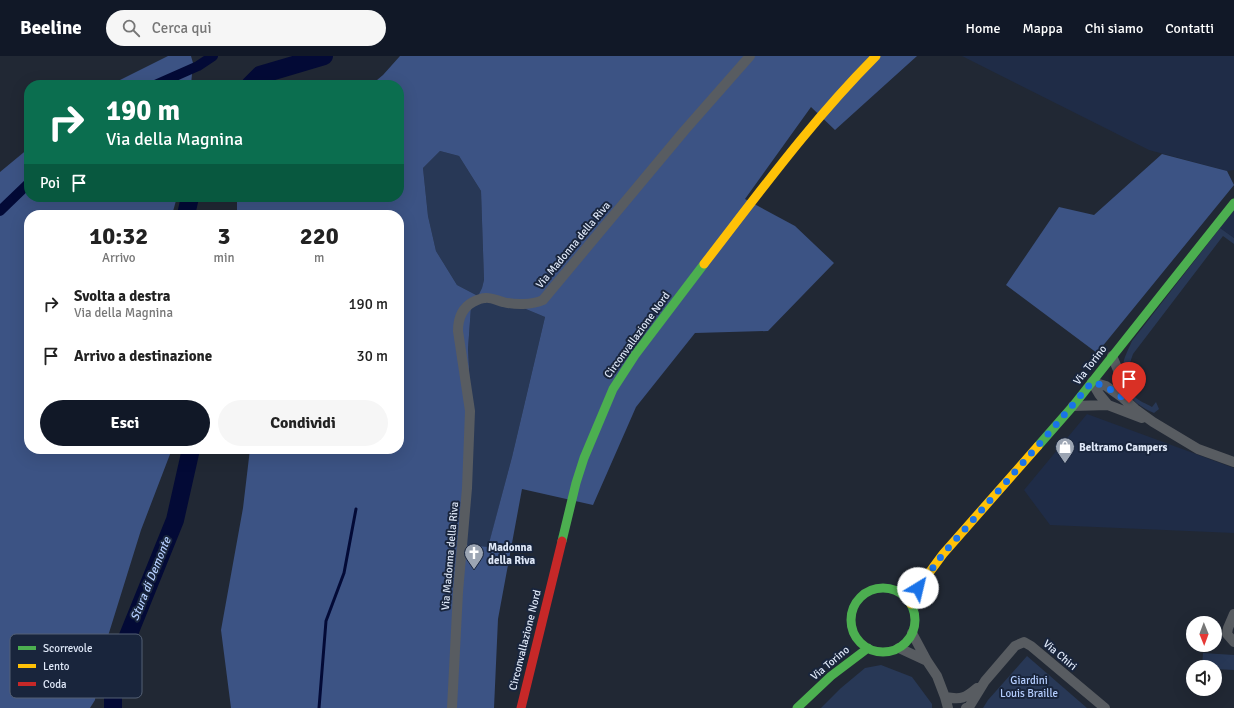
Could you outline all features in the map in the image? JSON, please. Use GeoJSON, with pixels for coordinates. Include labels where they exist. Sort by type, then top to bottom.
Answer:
{"type":"FeatureCollection","features":[{"type":"Feature","properties":{"kind":"main road","name":"Circonvallazione Nord"},"geometry":{"type":"LineString","coordinates":[[521,708],[576,483],[587,451],[613,389],[635,355],[789,153],[847,85],[876,56]]}},
{"type":"Feature","properties":{"kind":"main road","name":"Via Torino"},"geometry":{"type":"LineString","coordinates":[[911,604],[918,588],[943,554],[1073,406],[1234,203]]}},
{"type":"Feature","properties":{"kind":"main road","name":"Via Torino"},"geometry":{"type":"LineString","coordinates":[[897,591],[910,583],[943,554]]}},
{"type":"Feature","properties":{"kind":"main road"},"geometry":{"type":"LineString","coordinates":[[882,588],[897,591],[911,604],[915,618],[912,633],[907,641],[899,648],[887,652],[874,651],[861,643],[856,637],[852,629],[851,617],[856,603],[861,597],[874,589],[882,588]]}},
{"type":"Feature","properties":{"kind":"main road","name":"Via Torino"},"geometry":{"type":"LineString","coordinates":[[849,647],[856,637]]}},
{"type":"Feature","properties":{"kind":"main road","name":"Via Torino"},"geometry":{"type":"LineString","coordinates":[[797,708],[853,658],[868,648]]}},
{"type":"Feature","properties":{"kind":"main road","name":"Via Torino"},"geometry":{"type":"LineString","coordinates":[[808,697],[815,684],[841,658]]}},
{"type":"Feature","properties":{"kind":"street","name":"Via Madonna della Riva"},"geometry":{"type":"LineString","coordinates":[[452,708],[458,592],[467,488],[470,411],[458,331],[458,322],[463,310],[469,304],[486,298],[511,304],[537,303],[544,300],[684,131],[750,56]]}},
{"type":"Feature","properties":{"kind":"street"},"geometry":{"type":"LineString","coordinates":[[1112,356],[1118,370],[1118,382],[1123,398]]}},
{"type":"Feature","properties":{"kind":"street"},"geometry":{"type":"LineString","coordinates":[[1092,382],[1106,386],[1153,422],[1198,449],[1234,462]]}},
{"type":"Feature","properties":{"kind":"street"},"geometry":{"type":"LineString","coordinates":[[1092,382],[1108,405]]}},
{"type":"Feature","properties":{"kind":"street"},"geometry":{"type":"LineString","coordinates":[[1073,406],[1108,405],[1153,422]]}},
{"type":"Feature","properties":{"kind":"street"},"geometry":{"type":"LineString","coordinates":[[1234,614],[1228,628],[1228,634],[1234,642]]}},
{"type":"Feature","properties":{"kind":"street"},"geometry":{"type":"LineString","coordinates":[[912,633],[937,676],[948,708]]}},
{"type":"Feature","properties":{"kind":"street","name":"Via Chiri"},"geometry":{"type":"LineString","coordinates":[[968,708],[985,682],[1015,646],[1024,642],[1031,646],[1105,708]]}},
{"type":"Feature","properties":{"kind":"street"},"geometry":{"type":"LineString","coordinates":[[899,648],[927,661]]}},
{"type":"Feature","properties":{"kind":"street","name":"Via Chiri"},"geometry":{"type":"LineString","coordinates":[[945,697],[959,699],[966,698],[985,682]]}},
{"type":"Feature","properties":{"kind":"shaded area"},"geometry":{"type":"Polygon","coordinates":[[[168,56],[191,56],[193,63],[191,80],[120,80],[168,56]]]}},
{"type":"Feature","properties":{"kind":"shaded area"},"geometry":{"type":"Polygon","coordinates":[[[400,56],[917,56],[835,130],[811,107],[745,199],[795,226],[834,263],[768,331],[695,333],[636,407],[593,505],[522,489],[498,619],[494,708],[231,708],[221,630],[243,508],[249,454],[404,454],[404,210],[237,210],[237,202],[404,202],[404,80],[377,80],[400,56]],[[440,151],[423,168],[428,216],[436,251],[457,285],[478,296],[484,280],[481,191],[459,156],[440,151]],[[489,300],[471,307],[468,349],[470,387],[465,545],[488,547],[512,457],[545,317],[521,307],[489,300]]]}},
{"type":"Feature","properties":{"kind":"shaded area"},"geometry":{"type":"Polygon","coordinates":[[[962,56],[1234,56],[1234,170],[1227,171],[1149,150],[962,56]]]}},
{"type":"Feature","properties":{"kind":"shaded area"},"geometry":{"type":"Polygon","coordinates":[[[24,152],[24,202],[176,202],[173,210],[24,210],[24,454],[170,454],[141,530],[109,634],[10,634],[10,698],[95,698],[90,708],[0,708],[0,172],[24,152]]]}},
{"type":"Feature","properties":{"kind":"shaded area"},"geometry":{"type":"Polygon","coordinates":[[[1162,154],[1227,171],[1234,185],[1097,353],[1006,285],[1059,207],[1094,215],[1162,154]]]}},
{"type":"Feature","properties":{"kind":"shaded area"},"geometry":{"type":"Polygon","coordinates":[[[1234,210],[1234,238],[1220,228],[1234,210]]]}},
{"type":"Feature","properties":{"kind":"shaded area"},"geometry":{"type":"Polygon","coordinates":[[[1087,414],[1234,468],[1234,533],[1050,525],[1024,490],[1087,414]]]}},
{"type":"Feature","properties":{"kind":"green space"},"geometry":{"type":"Polygon","coordinates":[[[440,151],[459,156],[481,191],[484,280],[478,296],[457,285],[436,251],[428,216],[423,168],[440,151]]]}},
{"type":"Feature","properties":{"kind":"green space"},"geometry":{"type":"Polygon","coordinates":[[[1220,228],[1234,238],[1234,244],[1223,236],[1133,354],[1128,370],[1129,387],[1135,397],[1141,401],[1152,407],[1156,402],[1159,409],[1154,413],[1139,405],[1129,395],[1124,382],[1123,374],[1125,356],[1132,341],[1220,228]]]}},
{"type":"Feature","properties":{"kind":"green space"},"geometry":{"type":"Polygon","coordinates":[[[489,300],[521,307],[545,317],[512,457],[488,548],[465,545],[470,387],[468,349],[471,307],[489,300]]]}},
{"type":"Feature","properties":{"kind":"green space"},"geometry":{"type":"Polygon","coordinates":[[[1203,653],[1234,655],[1234,670],[1222,669],[1222,660],[1202,660],[1203,653]]]}},
{"type":"Feature","properties":{"kind":"green space","name":"Giardini Louis Braille"},"geometry":{"type":"Polygon","coordinates":[[[1027,656],[1087,708],[983,708],[988,700],[1027,656]]]}},
{"type":"Feature","properties":{"kind":"green space"},"geometry":{"type":"Polygon","coordinates":[[[881,665],[912,677],[932,704],[932,708],[821,708],[841,688],[865,668],[881,665]]]}},
{"type":"Feature","properties":{"kind":"waterway"},"geometry":{"type":"LineString","coordinates":[[166,80],[198,66],[213,56]]}},
{"type":"Feature","properties":{"kind":"waterway","name":"Stura di Demonte"},"geometry":{"type":"LineString","coordinates":[[255,80],[260,75],[324,56]]}},
{"type":"Feature","properties":{"kind":"waterway"},"geometry":{"type":"LineString","coordinates":[[0,211],[24,188]]}},
{"type":"Feature","properties":{"kind":"waterway","name":"Stura di Demonte"},"geometry":{"type":"LineString","coordinates":[[187,210],[189,202]]}},
{"type":"Feature","properties":{"kind":"waterway","name":"Stura di Demonte"},"geometry":{"type":"LineString","coordinates":[[129,634],[175,520],[190,454]]}},
{"type":"Feature","properties":{"kind":"waterway"},"geometry":{"type":"LineString","coordinates":[[319,708],[326,621],[344,573],[356,509]]}},
{"type":"Feature","properties":{"kind":"waterway","name":"Stura di Demonte"},"geometry":{"type":"LineString","coordinates":[[113,698],[113,708]]}},
{"type":"Feature","properties":{"kind":"traffic: fast"},"geometry":{"type":"LineString","coordinates":[[1038,446],[1073,406],[1234,203]]}},
{"type":"Feature","properties":{"kind":"traffic: fast"},"geometry":{"type":"LineString","coordinates":[[562,541],[576,483],[584,458],[613,389],[635,355],[704,264]]}},
{"type":"Feature","properties":{"kind":"traffic: fast"},"geometry":{"type":"LineString","coordinates":[[883,588],[901,594],[909,602],[915,620],[909,638],[901,646],[883,652],[865,646],[857,638],[851,620],[857,602],[865,594],[883,588]]}},
{"type":"Feature","properties":{"kind":"traffic: fast"},"geometry":{"type":"LineString","coordinates":[[797,708],[831,676],[868,648]]}},
{"type":"Feature","properties":{"kind":"traffic: slow"},"geometry":{"type":"LineString","coordinates":[[704,264],[808,131],[852,80],[876,56]]}},
{"type":"Feature","properties":{"kind":"traffic: slow"},"geometry":{"type":"LineString","coordinates":[[911,604],[918,588],[943,554],[1038,446]]}},
{"type":"Feature","properties":{"kind":"traffic: jam"},"geometry":{"type":"LineString","coordinates":[[521,708],[562,541]]}},
{"type":"Feature","properties":{"kind":"place","name":"Beltramo Campers"},"geometry":{"type":"Point","coordinates":[1065,464]}},
{"type":"Feature","properties":{"kind":"place","name":"Madonna della Riva"},"geometry":{"type":"Point","coordinates":[474,570]}},
{"type":"Feature","properties":{"kind":"route"},"geometry":{"type":"LineString","coordinates":[[918,588],[943,554],[1023,464],[1092,382],[1106,386],[1129,403]]}}]}
